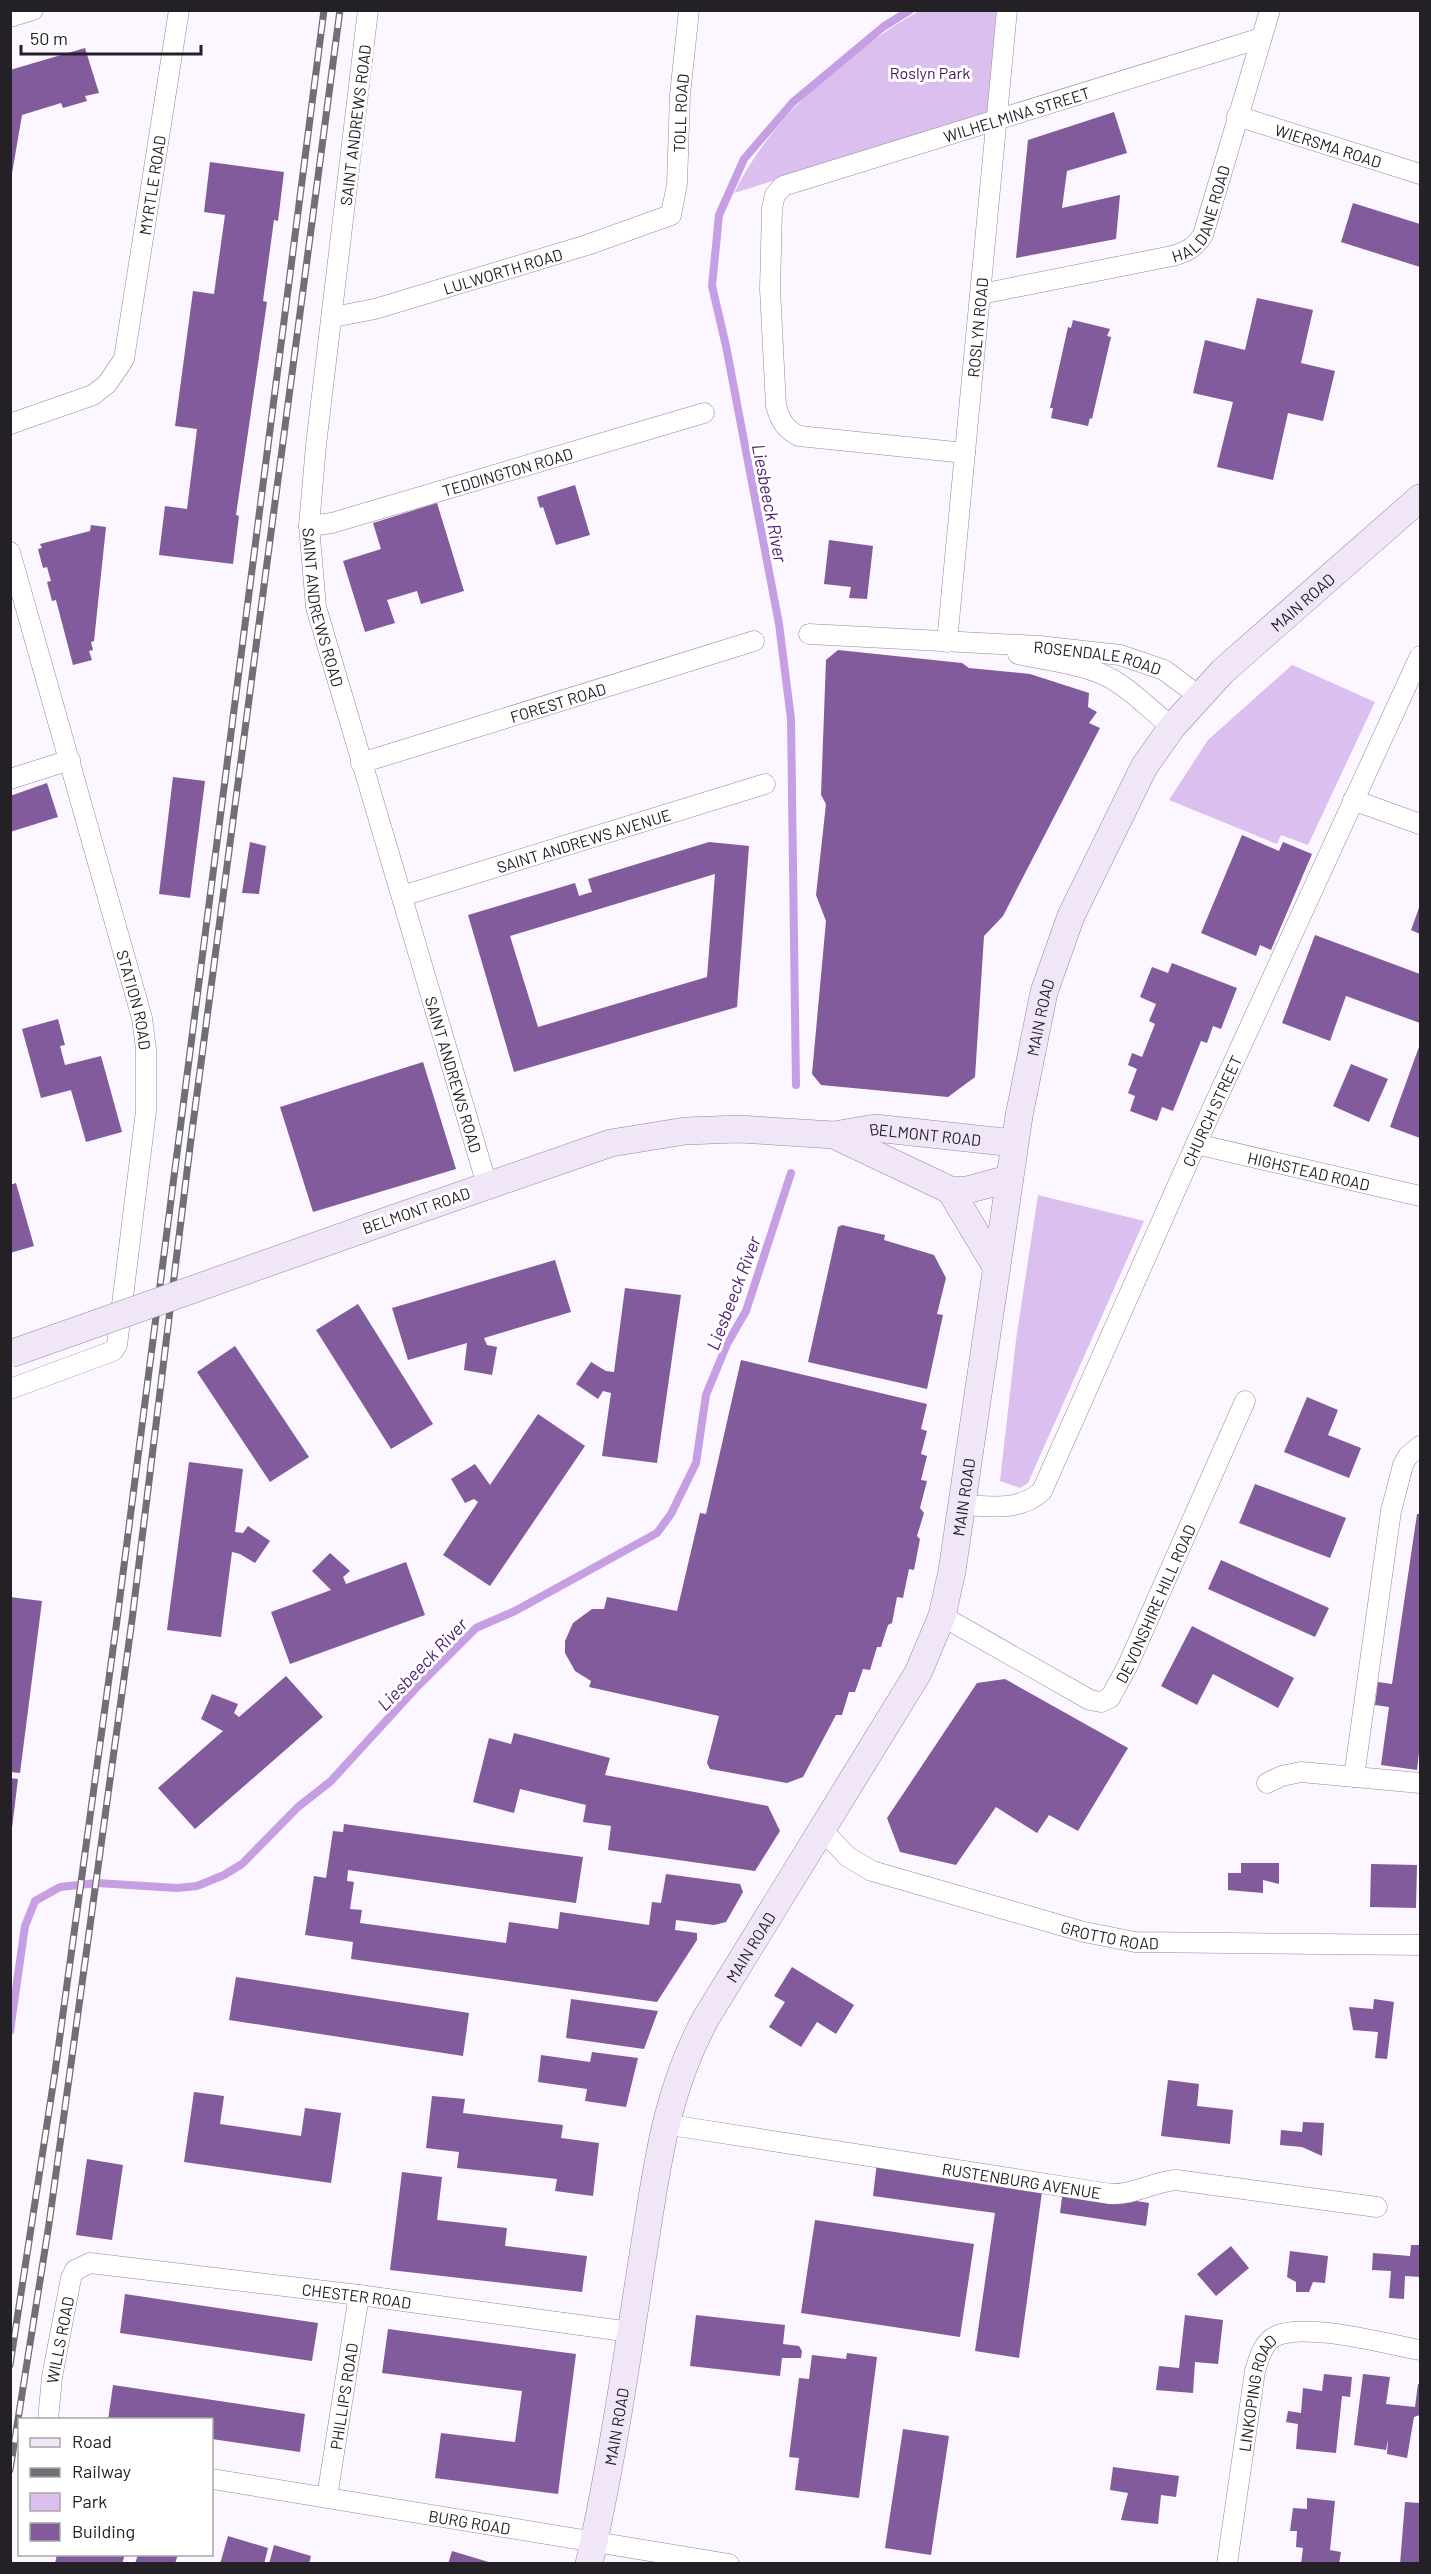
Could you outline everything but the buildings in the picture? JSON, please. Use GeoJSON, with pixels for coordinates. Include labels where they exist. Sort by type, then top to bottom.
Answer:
{"type":"FeatureCollection","features":[{"type":"Feature","properties":{"kind":"main road","name":"MAIN ROAD"},"geometry":{"type":"LineString","coordinates":[[592,2553],[631,2332],[664,2124],[686,2058],[706,2018],[918,1673],[942,1616],[952,1571],[1014,1143],[1035,1030],[1056,954],[1071,916],[1144,767],[1172,727],[1199,696],[1271,628],[1420,498]]}},
{"type":"Feature","properties":{"kind":"main road","name":"BELMONT ROAD"},"geometry":{"type":"LineString","coordinates":[[10,1354],[610,1143],[666,1133],[719,1129],[834,1135],[875,1128],[1014,1143]]}},
{"type":"Feature","properties":{"kind":"main road","name":"BELMONT ROAD"},"geometry":{"type":"LineString","coordinates":[[834,1135],[950,1191]]}},
{"type":"Feature","properties":{"kind":"main road"},"geometry":{"type":"LineString","coordinates":[[995,1265],[950,1191],[967,1190],[1008,1179]]}},
{"type":"Feature","properties":{"kind":"street"},"geometry":{"type":"LineString","coordinates":[[10,17],[33,10]]}},
{"type":"Feature","properties":{"kind":"street","name":"MYRTLE ROAD"},"geometry":{"type":"LineString","coordinates":[[10,424],[93,395],[107,384],[124,358],[179,10]]}},
{"type":"Feature","properties":{"kind":"street","name":"SAINT ANDREWS ROAD"},"geometry":{"type":"LineString","coordinates":[[368,10],[333,317],[318,422],[309,526],[316,607],[487,1185]]}},
{"type":"Feature","properties":{"kind":"street","name":"TOLL ROAD"},"geometry":{"type":"LineString","coordinates":[[670,215],[677,184],[680,95],[689,10]]}},
{"type":"Feature","properties":{"kind":"street","name":"ROSLYN ROAD"},"geometry":{"type":"LineString","coordinates":[[947,642],[1007,10]]}},
{"type":"Feature","properties":{"kind":"street","name":"HALDANE ROAD"},"geometry":{"type":"LineString","coordinates":[[981,294],[1189,251],[1203,235],[1270,10]]}},
{"type":"Feature","properties":{"kind":"street","name":"WILHELMINA STREET"},"geometry":{"type":"LineString","coordinates":[[965,453],[799,436],[788,431],[780,421],[776,406],[770,289],[775,195],[783,186],[1261,38]]}},
{"type":"Feature","properties":{"kind":"street","name":"WIERSMA ROAD"},"geometry":{"type":"LineString","coordinates":[[1238,116],[1420,174]]}},
{"type":"Feature","properties":{"kind":"street","name":"LULWORTH ROAD"},"geometry":{"type":"LineString","coordinates":[[333,317],[375,309],[586,246],[670,215]]}},
{"type":"Feature","properties":{"kind":"street","name":"TEDDINGTON ROAD"},"geometry":{"type":"LineString","coordinates":[[309,526],[332,523],[704,413]]}},
{"type":"Feature","properties":{"kind":"street","name":"STATION ROAD"},"geometry":{"type":"LineString","coordinates":[[10,552],[132,980],[142,1018],[146,1049],[146,1111],[117,1345],[113,1351],[10,1389]]}},
{"type":"Feature","properties":{"kind":"street","name":"ROSENDALE ROAD"},"geometry":{"type":"LineString","coordinates":[[809,634],[985,645],[1039,646],[1133,658],[1164,670],[1199,696]]}},
{"type":"Feature","properties":{"kind":"street","name":"FOREST ROAD"},"geometry":{"type":"LineString","coordinates":[[361,763],[754,641]]}},
{"type":"Feature","properties":{"kind":"street","name":"ROSENDALE ROAD"},"geometry":{"type":"LineString","coordinates":[[985,645],[1086,669],[1105,676],[1121,685],[1172,727]]}},
{"type":"Feature","properties":{"kind":"street","name":"CHURCH STREET"},"geometry":{"type":"LineString","coordinates":[[962,1505],[1020,1505],[1031,1501],[1042,1491],[1196,1144],[1420,656]]}},
{"type":"Feature","properties":{"kind":"street"},"geometry":{"type":"LineString","coordinates":[[10,779],[70,760]]}},
{"type":"Feature","properties":{"kind":"street","name":"SAINT ANDREWS AVENUE"},"geometry":{"type":"LineString","coordinates":[[402,896],[765,784]]}},
{"type":"Feature","properties":{"kind":"street"},"geometry":{"type":"LineString","coordinates":[[1353,800],[1420,824]]}},
{"type":"Feature","properties":{"kind":"street","name":"HIGHSTEAD ROAD"},"geometry":{"type":"LineString","coordinates":[[1196,1144],[1420,1196]]}},
{"type":"Feature","properties":{"kind":"street","name":"DEVONSHIRE HILL ROAD"},"geometry":{"type":"LineString","coordinates":[[942,1616],[1090,1700],[1101,1702],[1110,1698],[1122,1678],[1245,1401]]}},
{"type":"Feature","properties":{"kind":"street"},"geometry":{"type":"LineString","coordinates":[[1354,1777],[1391,1511],[1403,1465],[1408,1456],[1420,1446]]}},
{"type":"Feature","properties":{"kind":"street"},"geometry":{"type":"LineString","coordinates":[[1267,1783],[1282,1776],[1301,1772],[1420,1783]]}},
{"type":"Feature","properties":{"kind":"street","name":"GROTTO ROAD"},"geometry":{"type":"LineString","coordinates":[[822,1830],[848,1857],[872,1871],[1109,1937],[1164,1944],[1420,1945]]}},
{"type":"Feature","properties":{"kind":"street","name":"RUSTENBURG AVENUE"},"geometry":{"type":"LineString","coordinates":[[664,2124],[1111,2194],[1127,2194],[1158,2183],[1176,2180],[1377,2207]]}},
{"type":"Feature","properties":{"kind":"street","name":"CHESTER ROAD"},"geometry":{"type":"LineString","coordinates":[[83,2264],[98,2263],[359,2295],[631,2332]]}},
{"type":"Feature","properties":{"kind":"street","name":"WILLS ROAD"},"geometry":{"type":"LineString","coordinates":[[48,2418],[52,2377],[71,2278],[75,2270],[83,2264]]}},
{"type":"Feature","properties":{"kind":"street","name":"PHILLIPS ROAD"},"geometry":{"type":"LineString","coordinates":[[327,2497],[359,2295]]}},
{"type":"Feature","properties":{"kind":"street","name":"LINKOPING ROAD"},"geometry":{"type":"LineString","coordinates":[[1227,2564],[1255,2371],[1266,2344],[1275,2336],[1313,2331],[1420,2350]]}},
{"type":"Feature","properties":{"kind":"street","name":"BURG ROAD"},"geometry":{"type":"LineString","coordinates":[[213,2479],[327,2497],[592,2553],[729,2564]]}},
{"type":"Feature","properties":{"kind":"green space","name":"Roslyn Park"},"geometry":{"type":"Polygon","coordinates":[[[919,11],[999,11],[987,115],[734,193],[769,138],[813,89],[864,47],[919,11]]]}},
{"type":"Feature","properties":{"kind":"green space"},"geometry":{"type":"Polygon","coordinates":[[[1292,665],[1375,702],[1308,845],[1281,835],[1277,844],[1169,800],[1208,740],[1292,665]]]}},
{"type":"Feature","properties":{"kind":"green space"},"geometry":{"type":"Polygon","coordinates":[[[1038,1195],[1144,1221],[1028,1483],[1020,1488],[1000,1481],[1016,1340],[1038,1195]]]}},
{"type":"Feature","properties":{"kind":"waterway","name":"Liesbeeck River"},"geometry":{"type":"LineString","coordinates":[[796,1085],[791,719],[779,624],[726,346],[712,286],[719,215],[744,159],[793,102],[883,27],[910,10]]}},
{"type":"Feature","properties":{"kind":"waterway","name":"Liesbeeck River"},"geometry":{"type":"LineString","coordinates":[[10,2031],[25,1926],[35,1901],[60,1887],[97,1883],[177,1888],[197,1886],[224,1875],[242,1864],[298,1807],[331,1781],[416,1688],[476,1628],[515,1611],[657,1533],[671,1514],[696,1463],[706,1395],[727,1344],[746,1311],[791,1173]]}},
{"type":"Feature","properties":{"kind":"railway"},"geometry":{"type":"LineString","coordinates":[[10,2365],[55,2072],[117,1620],[324,10]]}},
{"type":"Feature","properties":{"kind":"railway"},"geometry":{"type":"LineString","coordinates":[[18,2418],[49,2224],[132,1620],[191,1139],[340,10]]}},
{"type":"Feature","properties":{"kind":"railway"},"geometry":{"type":"LineString","coordinates":[[10,2470],[18,2420]]}}]}
